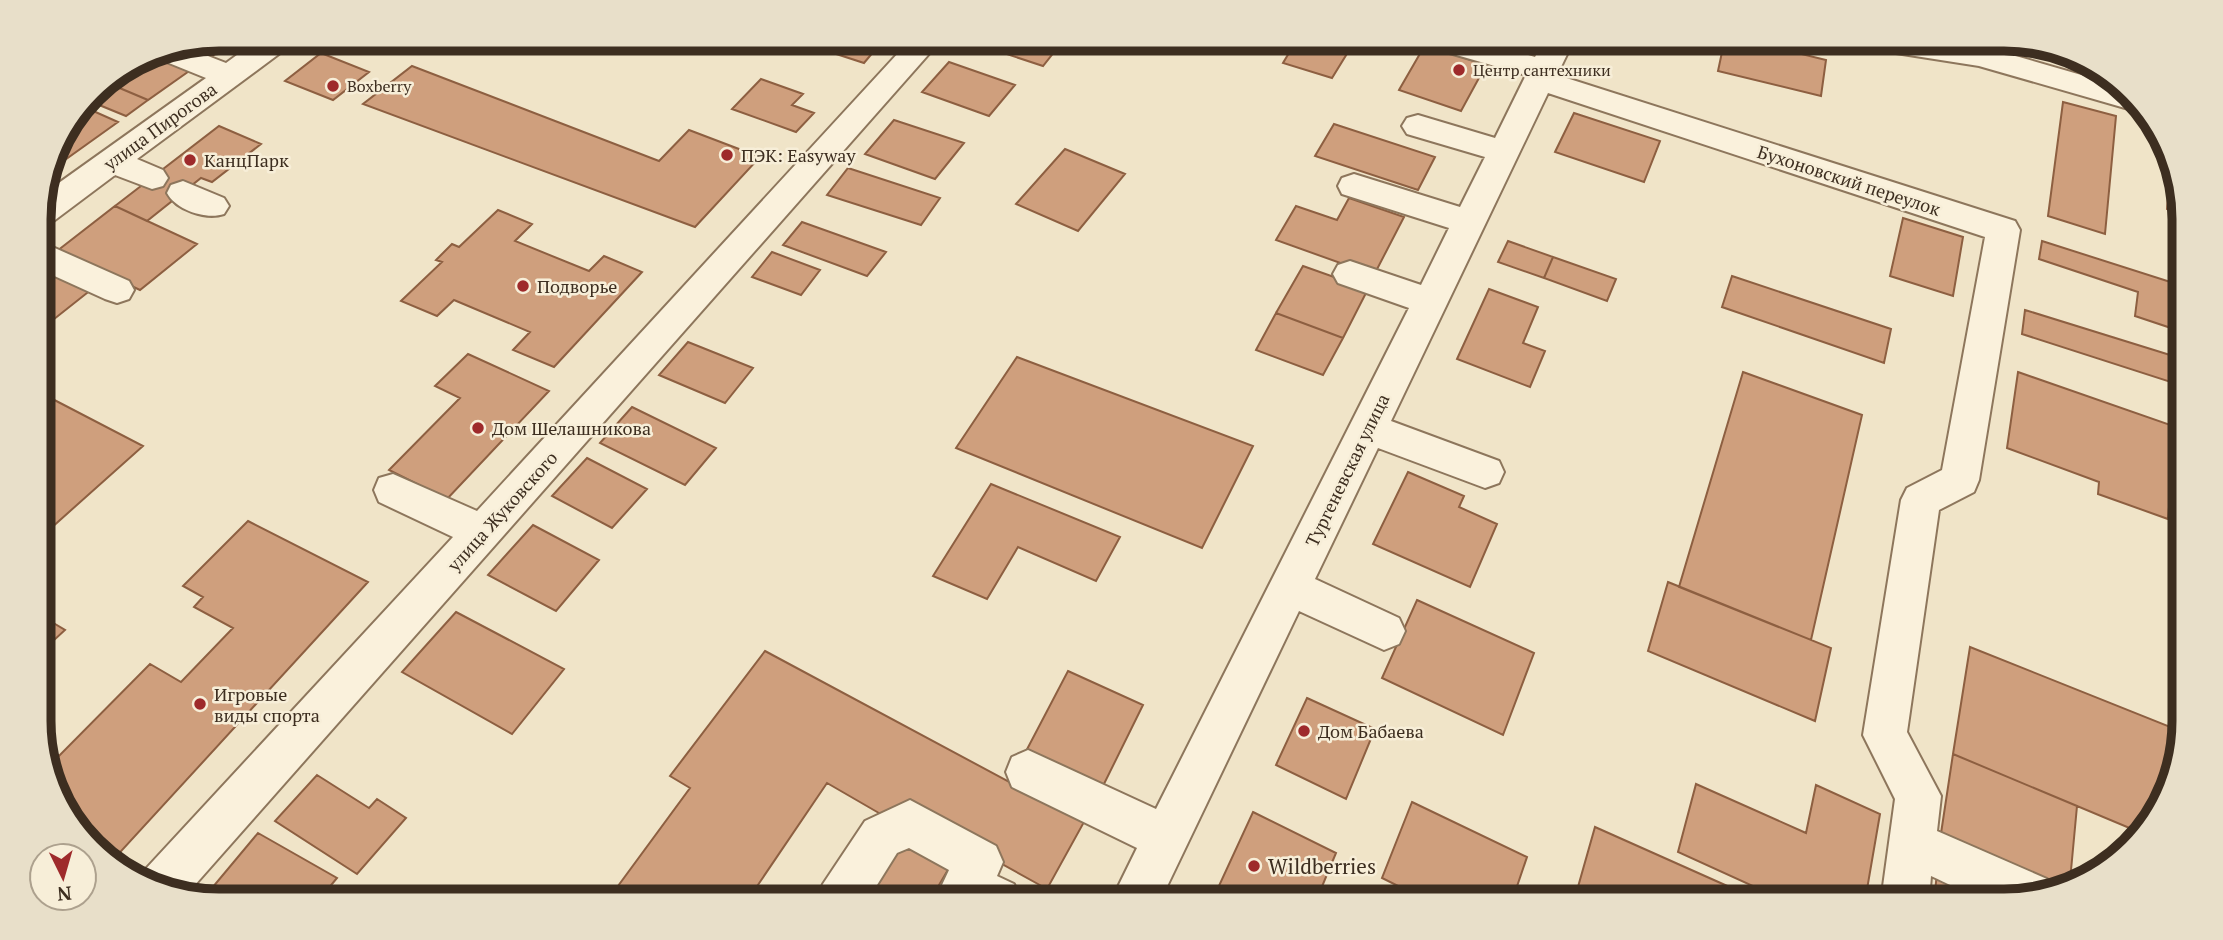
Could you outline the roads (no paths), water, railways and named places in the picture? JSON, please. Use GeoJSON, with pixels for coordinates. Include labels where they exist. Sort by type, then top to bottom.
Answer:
{"type":"FeatureCollection","features":[{"type":"Feature","properties":{"kind":"street","name":"улица Пирогова"},"geometry":{"type":"LineString","coordinates":[[51,205],[264,51]]}},
{"type":"Feature","properties":{"kind":"street","name":"улица Жуковского"},"geometry":{"type":"LineString","coordinates":[[167,881],[917,51]]}},
{"type":"Feature","properties":{"kind":"street"},"geometry":{"type":"LineString","coordinates":[[1487,51],[1548,63]]}},
{"type":"Feature","properties":{"kind":"street"},"geometry":{"type":"LineString","coordinates":[[1991,51],[2118,95]]}},
{"type":"Feature","properties":{"kind":"street"},"geometry":{"type":"LineString","coordinates":[[180,56],[230,76]]}},
{"type":"Feature","properties":{"kind":"street","name":"Тургеневская улица"},"geometry":{"type":"LineString","coordinates":[[1141,889],[1548,63]]}},
{"type":"Feature","properties":{"kind":"street","name":"Бухоновский переулок"},"geometry":{"type":"LineString","coordinates":[[1548,63],[2003,230],[1960,480],[1922,500],[1885,735],[1919,796],[1915,840]]}},
{"type":"Feature","properties":{"kind":"street"},"geometry":{"type":"LineString","coordinates":[[1418,126],[1504,152]]}},
{"type":"Feature","properties":{"kind":"street"},"geometry":{"type":"LineString","coordinates":[[113,160],[152,178]]}},
{"type":"Feature","properties":{"kind":"street"},"geometry":{"type":"LineString","coordinates":[[1354,186],[1469,222]]}},
{"type":"Feature","properties":{"kind":"street"},"geometry":{"type":"LineString","coordinates":[[183,192],[212,206]]}},
{"type":"Feature","properties":{"kind":"street"},"geometry":{"type":"LineString","coordinates":[[51,260],[117,290]]}},
{"type":"Feature","properties":{"kind":"street"},"geometry":{"type":"LineString","coordinates":[[1350,274],[1430,302]]}},
{"type":"Feature","properties":{"kind":"street"},"geometry":{"type":"LineString","coordinates":[[1368,428],[1485,472]]}},
{"type":"Feature","properties":{"kind":"street"},"geometry":{"type":"LineString","coordinates":[[393,490],[482,532]]}},
{"type":"Feature","properties":{"kind":"street"},"geometry":{"type":"LineString","coordinates":[[1289,587],[1384,631]]}},
{"type":"Feature","properties":{"kind":"street"},"geometry":{"type":"LineString","coordinates":[[1028,772],[1166,838]]}},
{"type":"Feature","properties":{"kind":"street"},"geometry":{"type":"LineString","coordinates":[[848,889],[881,837],[910,823],[980,862],[966,885],[974,889]]}},
{"type":"Feature","properties":{"kind":"street"},"geometry":{"type":"LineString","coordinates":[[1907,889],[1915,840],[2016,889]]}},
{"type":"Feature","properties":{"kind":"place","name":"Центр сантехники"},"geometry":{"type":"Point","coordinates":[1459,70]}},
{"type":"Feature","properties":{"kind":"place","name":"Boxberry"},"geometry":{"type":"Point","coordinates":[333,86]}},
{"type":"Feature","properties":{"kind":"place","name":"ПЭК: Easyway"},"geometry":{"type":"Point","coordinates":[727,155]}},
{"type":"Feature","properties":{"kind":"place","name":"КанцПарк"},"geometry":{"type":"Point","coordinates":[190,160]}},
{"type":"Feature","properties":{"kind":"place","name":"Подворье"},"geometry":{"type":"Point","coordinates":[523,286]}},
{"type":"Feature","properties":{"kind":"place","name":"Дом Шелашникова"},"geometry":{"type":"Point","coordinates":[478,428]}},
{"type":"Feature","properties":{"kind":"place","name":"Игровые виды спорта"},"geometry":{"type":"Point","coordinates":[200,704]}},
{"type":"Feature","properties":{"kind":"place","name":"Дом Бабаева"},"geometry":{"type":"Point","coordinates":[1304,731]}},
{"type":"Feature","properties":{"kind":"place","name":"Wildberries"},"geometry":{"type":"Point","coordinates":[1254,866]}}]}
